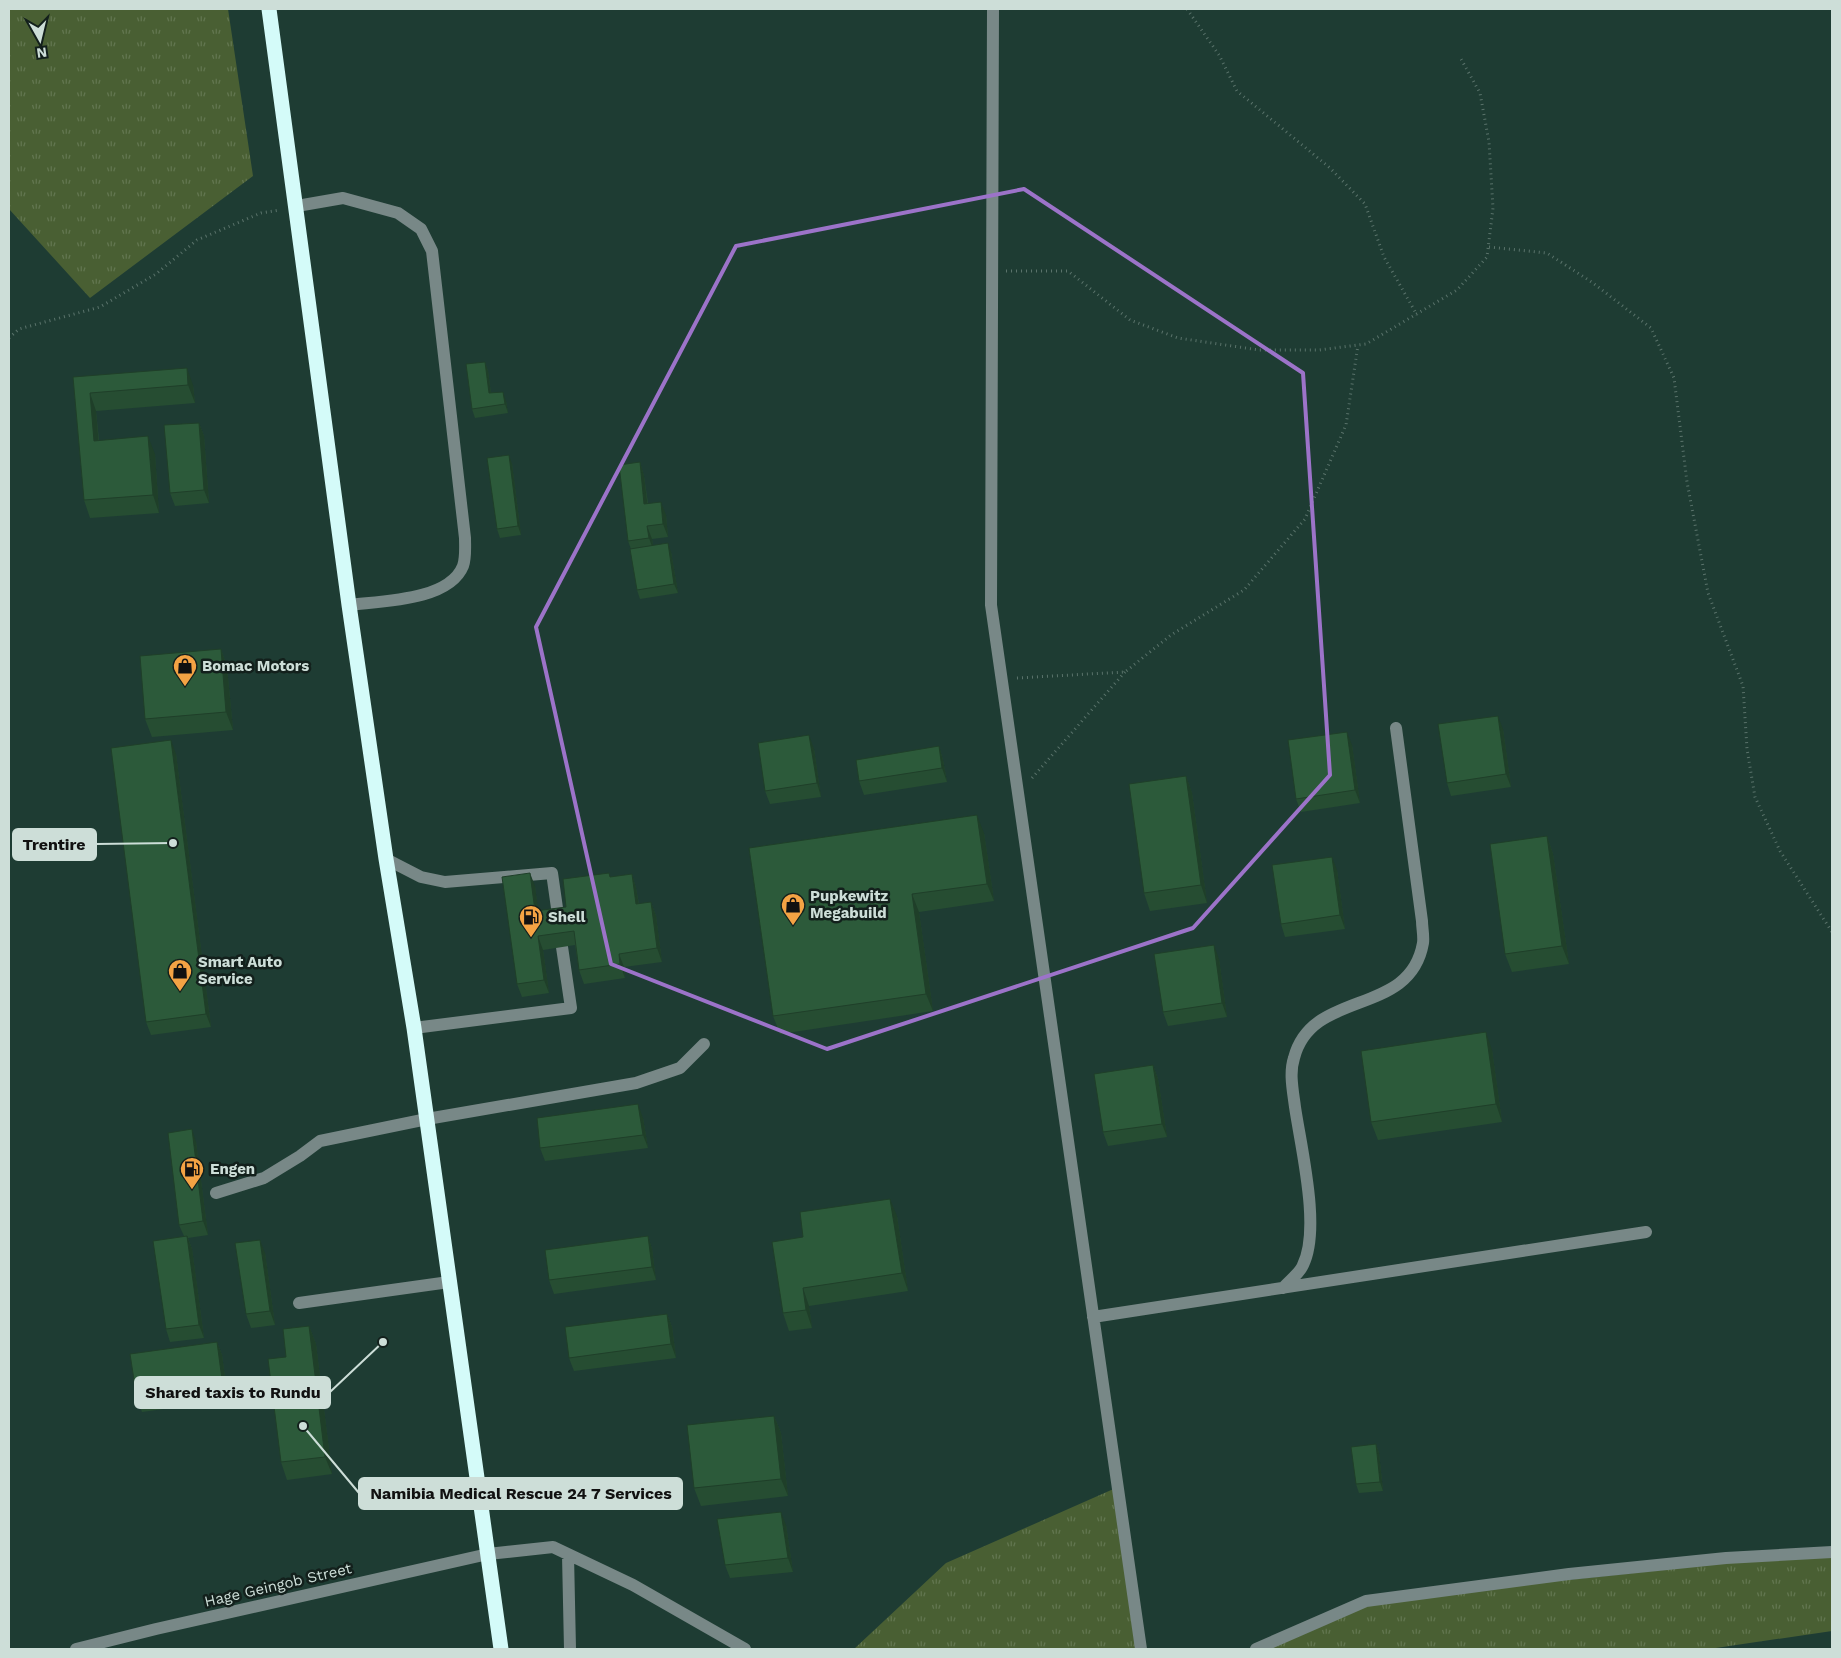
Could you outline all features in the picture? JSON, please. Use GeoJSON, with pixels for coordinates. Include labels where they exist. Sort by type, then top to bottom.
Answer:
{"type":"FeatureCollection","features":[{"type":"Feature","properties":{"kind":"highway"},"geometry":{"type":"LineString","coordinates":[[269,9],[297,206],[349,605],[386,859],[414,1028],[501,1649]]}},
{"type":"Feature","properties":{"kind":"street"},"geometry":{"type":"LineString","coordinates":[[993,9],[991,605],[1141,1649]]}},
{"type":"Feature","properties":{"kind":"street"},"geometry":{"type":"LineString","coordinates":[[297,206],[343,198],[398,213],[421,229],[432,251],[465,538],[463,566],[452,582],[434,592],[406,598],[349,605]]}},
{"type":"Feature","properties":{"kind":"street"},"geometry":{"type":"LineString","coordinates":[[1283,1288],[1303,1266],[1309,1238],[1310,1207],[1292,1086],[1293,1060],[1299,1042],[1314,1023],[1382,994],[1409,976],[1423,943],[1422,920],[1396,728]]}},
{"type":"Feature","properties":{"kind":"street"},"geometry":{"type":"LineString","coordinates":[[386,859],[421,877],[445,882],[552,872],[559,922]]}},
{"type":"Feature","properties":{"kind":"street"},"geometry":{"type":"LineString","coordinates":[[414,1028],[571,1008],[562,947]]}},
{"type":"Feature","properties":{"kind":"street"},"geometry":{"type":"LineString","coordinates":[[216,1193],[264,1178],[320,1141],[426,1119],[636,1083],[680,1068],[704,1044]]}},
{"type":"Feature","properties":{"kind":"street"},"geometry":{"type":"LineString","coordinates":[[1093,1316],[1646,1232]]}},
{"type":"Feature","properties":{"kind":"street"},"geometry":{"type":"LineString","coordinates":[[299,1303],[449,1282]]}},
{"type":"Feature","properties":{"kind":"street","name":"Hage Geingob Street"},"geometry":{"type":"LineString","coordinates":[[76,1649],[156,1629],[488,1554],[553,1547],[633,1585],[745,1649]]}},
{"type":"Feature","properties":{"kind":"street"},"geometry":{"type":"LineString","coordinates":[[1256,1649],[1366,1601],[1569,1574],[1726,1558],[1832,1552]]}},
{"type":"Feature","properties":{"kind":"street"},"geometry":{"type":"LineString","coordinates":[[568,1555],[570,1649]]}},
{"type":"Feature","properties":{"kind":"path"},"geometry":{"type":"LineString","coordinates":[[1187,9],[1219,55],[1237,91],[1330,168],[1365,204],[1384,257],[1417,315]]}},
{"type":"Feature","properties":{"kind":"path"},"geometry":{"type":"LineString","coordinates":[[992,271],[1031,270],[1068,272],[1130,320],[1178,338],[1259,350],[1320,350],[1366,344],[1457,290],[1487,257],[1492,208],[1489,142],[1480,93],[1461,59]]}},
{"type":"Feature","properties":{"kind":"path"},"geometry":{"type":"LineString","coordinates":[[9,338],[19,329],[100,307],[156,274],[196,240],[260,213],[297,206]]}},
{"type":"Feature","properties":{"kind":"path"},"geometry":{"type":"LineString","coordinates":[[1489,247],[1547,253],[1593,282],[1651,328],[1674,378],[1687,482],[1708,593],[1744,686],[1746,749],[1755,797],[1780,851],[1832,932]]}},
{"type":"Feature","properties":{"kind":"path"},"geometry":{"type":"LineString","coordinates":[[1018,794],[1125,672],[1171,635],[1244,590],[1305,519],[1346,425],[1358,345]]}},
{"type":"Feature","properties":{"kind":"path"},"geometry":{"type":"LineString","coordinates":[[1002,679],[1125,672]]}},
{"type":"Feature","properties":{"kind":"highlighted area"},"geometry":{"type":"Polygon","coordinates":[[[1024,189],[1303,373],[1330,775],[1193,928],[827,1049],[611,964],[536,627],[736,246],[1024,189]]]}},
{"type":"Feature","properties":{"kind":"green space"},"geometry":{"type":"Polygon","coordinates":[[[9,9],[228,9],[253,176],[90,298],[9,209],[9,9]]]}},
{"type":"Feature","properties":{"kind":"green space"},"geometry":{"type":"Polygon","coordinates":[[[1118,1487],[1141,1649],[854,1649],[946,1563],[1118,1487]]]}},
{"type":"Feature","properties":{"kind":"green space"},"geometry":{"type":"Polygon","coordinates":[[[1832,1552],[1832,1631],[1709,1649],[1256,1649],[1366,1601],[1832,1552]]]}},
{"type":"Feature","properties":{"kind":"building"},"geometry":{"type":"Polygon","coordinates":[[[485,362],[489,393],[503,392],[505,404],[472,409],[466,364],[485,362]]]}},
{"type":"Feature","properties":{"kind":"building"},"geometry":{"type":"Polygon","coordinates":[[[187,368],[188,385],[90,393],[94,441],[148,436],[153,495],[84,500],[73,377],[187,368]]]}},
{"type":"Feature","properties":{"kind":"building"},"geometry":{"type":"Polygon","coordinates":[[[199,423],[204,490],[170,493],[164,425],[199,423]]]}},
{"type":"Feature","properties":{"kind":"building"},"geometry":{"type":"Polygon","coordinates":[[[509,455],[518,526],[497,529],[487,458],[509,455]]]}},
{"type":"Feature","properties":{"kind":"building"},"geometry":{"type":"Polygon","coordinates":[[[640,462],[644,504],[661,502],[663,524],[647,526],[649,538],[628,541],[619,465],[640,462]]]}},
{"type":"Feature","properties":{"kind":"building"},"geometry":{"type":"Polygon","coordinates":[[[668,543],[674,584],[637,590],[630,549],[668,543]]]}},
{"type":"Feature","properties":{"kind":"building"},"geometry":{"type":"Polygon","coordinates":[[[221,649],[226,712],[145,719],[140,656],[221,649]]]}},
{"type":"Feature","properties":{"kind":"building"},"geometry":{"type":"Polygon","coordinates":[[[1498,716],[1506,774],[1447,783],[1438,724],[1498,716]]]}},
{"type":"Feature","properties":{"kind":"building"},"geometry":{"type":"Polygon","coordinates":[[[1347,732],[1355,790],[1296,799],[1288,740],[1347,732]]]}},
{"type":"Feature","properties":{"kind":"building"},"geometry":{"type":"Polygon","coordinates":[[[809,735],[817,783],[765,791],[758,743],[809,735]]]}},
{"type":"Feature","properties":{"kind":"building"},"geometry":{"type":"Polygon","coordinates":[[[171,740],[206,1014],[146,1022],[111,748],[171,740]]]}},
{"type":"Feature","properties":{"kind":"building"},"geometry":{"type":"Polygon","coordinates":[[[939,746],[942,768],[859,781],[856,760],[939,746]]]}},
{"type":"Feature","properties":{"kind":"building"},"geometry":{"type":"Polygon","coordinates":[[[1186,776],[1201,885],[1144,893],[1129,784],[1186,776]]]}},
{"type":"Feature","properties":{"kind":"building"},"geometry":{"type":"Polygon","coordinates":[[[977,815],[987,884],[912,894],[926,994],[773,1016],[749,848],[977,815]]]}},
{"type":"Feature","properties":{"kind":"building"},"geometry":{"type":"Polygon","coordinates":[[[1547,836],[1562,946],[1505,954],[1490,844],[1547,836]]]}},
{"type":"Feature","properties":{"kind":"building"},"geometry":{"type":"Polygon","coordinates":[[[1332,857],[1340,915],[1281,924],[1272,865],[1332,857]]]}},
{"type":"Feature","properties":{"kind":"building"},"geometry":{"type":"Polygon","coordinates":[[[530,873],[535,911],[566,907],[563,879],[609,873],[610,877],[632,874],[636,904],[651,902],[657,948],[619,954],[620,964],[579,970],[574,931],[538,936],[544,980],[517,984],[502,877],[530,873]]]}},
{"type":"Feature","properties":{"kind":"building"},"geometry":{"type":"Polygon","coordinates":[[[1214,945],[1222,1003],[1163,1012],[1154,954],[1214,945]]]}},
{"type":"Feature","properties":{"kind":"building"},"geometry":{"type":"Polygon","coordinates":[[[1486,1032],[1496,1104],[1371,1122],[1361,1051],[1486,1032]]]}},
{"type":"Feature","properties":{"kind":"building"},"geometry":{"type":"Polygon","coordinates":[[[1153,1065],[1162,1124],[1103,1132],[1094,1074],[1153,1065]]]}},
{"type":"Feature","properties":{"kind":"building"},"geometry":{"type":"Polygon","coordinates":[[[638,1104],[643,1135],[540,1148],[537,1118],[638,1104]]]}},
{"type":"Feature","properties":{"kind":"building"},"geometry":{"type":"Polygon","coordinates":[[[192,1129],[203,1221],[179,1225],[168,1133],[192,1129]]]}},
{"type":"Feature","properties":{"kind":"building"},"geometry":{"type":"Polygon","coordinates":[[[890,1199],[902,1273],[803,1288],[806,1310],[783,1313],[772,1242],[803,1237],[800,1212],[890,1199]]]}},
{"type":"Feature","properties":{"kind":"building"},"geometry":{"type":"Polygon","coordinates":[[[187,1236],[199,1325],[166,1329],[153,1241],[187,1236]]]}},
{"type":"Feature","properties":{"kind":"building"},"geometry":{"type":"Polygon","coordinates":[[[648,1236],[652,1267],[549,1280],[545,1250],[648,1236]]]}},
{"type":"Feature","properties":{"kind":"building"},"geometry":{"type":"Polygon","coordinates":[[[260,1240],[270,1311],[246,1314],[235,1243],[260,1240]]]}},
{"type":"Feature","properties":{"kind":"building"},"geometry":{"type":"Polygon","coordinates":[[[667,1314],[671,1344],[569,1358],[565,1327],[667,1314]]]}},
{"type":"Feature","properties":{"kind":"building"},"geometry":{"type":"Polygon","coordinates":[[[309,1326],[325,1457],[281,1462],[268,1359],[286,1357],[283,1329],[309,1326]]]}},
{"type":"Feature","properties":{"kind":"building"},"geometry":{"type":"Polygon","coordinates":[[[217,1342],[223,1387],[137,1399],[130,1354],[217,1342]]]}},
{"type":"Feature","properties":{"kind":"building"},"geometry":{"type":"Polygon","coordinates":[[[774,1416],[781,1479],[694,1488],[687,1425],[774,1416]]]}},
{"type":"Feature","properties":{"kind":"building"},"geometry":{"type":"Polygon","coordinates":[[[1376,1444],[1380,1482],[1356,1484],[1351,1447],[1376,1444]]]}},
{"type":"Feature","properties":{"kind":"building"},"geometry":{"type":"Polygon","coordinates":[[[781,1512],[788,1558],[725,1565],[717,1519],[781,1512]]]}},
{"type":"Feature","properties":{"kind":"place","name":"Bomac Motors"},"geometry":{"type":"Point","coordinates":[185,687]}},
{"type":"Feature","properties":{"kind":"place","name":"Trentire"},"geometry":{"type":"Point","coordinates":[173,843]}},
{"type":"Feature","properties":{"kind":"place","name":"Pupkewitz Megabuild"},"geometry":{"type":"Point","coordinates":[793,926]}},
{"type":"Feature","properties":{"kind":"place","name":"Shell"},"geometry":{"type":"Point","coordinates":[531,938]}},
{"type":"Feature","properties":{"kind":"place","name":"Smart Auto Service"},"geometry":{"type":"Point","coordinates":[180,992]}},
{"type":"Feature","properties":{"kind":"place","name":"Engen"},"geometry":{"type":"Point","coordinates":[192,1190]}},
{"type":"Feature","properties":{"kind":"place","name":"Shared taxis to Rundu"},"geometry":{"type":"Point","coordinates":[383,1342]}},
{"type":"Feature","properties":{"kind":"place","name":"Namibia Medical Rescue 24 7 Services"},"geometry":{"type":"Point","coordinates":[303,1426]}}]}
